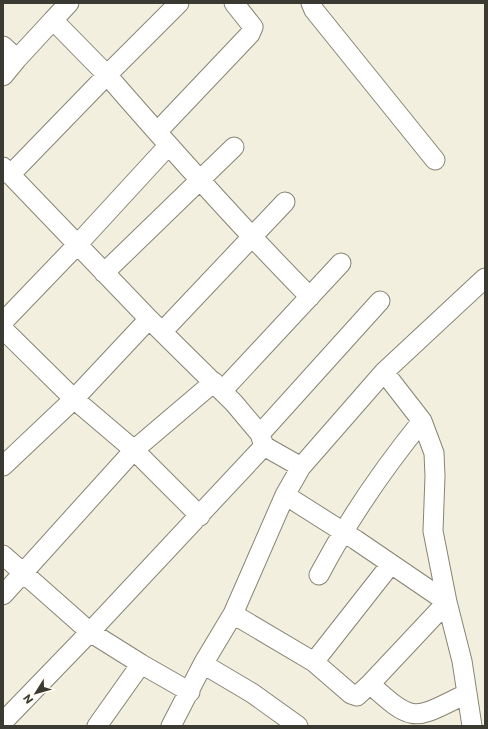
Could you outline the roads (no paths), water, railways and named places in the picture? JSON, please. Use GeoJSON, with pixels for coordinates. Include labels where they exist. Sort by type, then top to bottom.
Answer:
{"type":"FeatureCollection","features":[{"type":"Feature","properties":{"kind":"street"},"geometry":{"type":"LineString","coordinates":[[3,76],[69,3]]}},
{"type":"Feature","properties":{"kind":"street"},"geometry":{"type":"LineString","coordinates":[[179,3],[7,171],[155,326],[218,386],[262,440],[301,467]]}},
{"type":"Feature","properties":{"kind":"street"},"geometry":{"type":"LineString","coordinates":[[3,322],[77,245],[162,139],[250,34],[254,27],[234,3]]}},
{"type":"Feature","properties":{"kind":"street"},"geometry":{"type":"LineString","coordinates":[[311,3],[319,16],[435,160]]}},
{"type":"Feature","properties":{"kind":"street"},"geometry":{"type":"LineString","coordinates":[[53,20],[107,75],[199,181],[251,238],[310,297]]}},
{"type":"Feature","properties":{"kind":"street"},"geometry":{"type":"LineString","coordinates":[[3,46],[17,59]]}},
{"type":"Feature","properties":{"kind":"street"},"geometry":{"type":"LineString","coordinates":[[104,273],[234,147]]}},
{"type":"Feature","properties":{"kind":"street"},"geometry":{"type":"LineString","coordinates":[[3,466],[74,399],[251,238],[285,202]]}},
{"type":"Feature","properties":{"kind":"street"},"geometry":{"type":"LineString","coordinates":[[3,595],[134,450],[218,386],[310,297],[341,263]]}},
{"type":"Feature","properties":{"kind":"street"},"geometry":{"type":"LineString","coordinates":[[171,726],[190,692],[203,664],[233,614],[285,495],[301,467],[384,372],[482,288]]}},
{"type":"Feature","properties":{"kind":"street"},"geometry":{"type":"LineString","coordinates":[[3,722],[200,516],[262,440],[380,301]]}},
{"type":"Feature","properties":{"kind":"street"},"geometry":{"type":"LineString","coordinates":[[3,328],[74,399],[134,450],[200,516]]}},
{"type":"Feature","properties":{"kind":"street"},"geometry":{"type":"LineString","coordinates":[[384,372],[422,421],[434,453],[435,476],[433,531],[447,602],[462,661],[472,726]]}},
{"type":"Feature","properties":{"kind":"street"},"geometry":{"type":"LineString","coordinates":[[319,575],[342,532],[400,448],[422,421]]}},
{"type":"Feature","properties":{"kind":"street"},"geometry":{"type":"LineString","coordinates":[[285,495],[447,602]]}},
{"type":"Feature","properties":{"kind":"street"},"geometry":{"type":"LineString","coordinates":[[3,555],[90,632],[141,664],[190,692]]}},
{"type":"Feature","properties":{"kind":"street"},"geometry":{"type":"LineString","coordinates":[[314,662],[391,564]]}},
{"type":"Feature","properties":{"kind":"street"},"geometry":{"type":"LineString","coordinates":[[233,614],[314,662],[351,694],[357,696],[361,694],[447,602]]}},
{"type":"Feature","properties":{"kind":"street"},"geometry":{"type":"LineString","coordinates":[[97,726],[141,664]]}},
{"type":"Feature","properties":{"kind":"street"},"geometry":{"type":"LineString","coordinates":[[203,664],[252,693],[298,726]]}},
{"type":"Feature","properties":{"kind":"street"},"geometry":{"type":"LineString","coordinates":[[370,684],[393,705],[408,714],[426,713],[466,694]]}}]}
